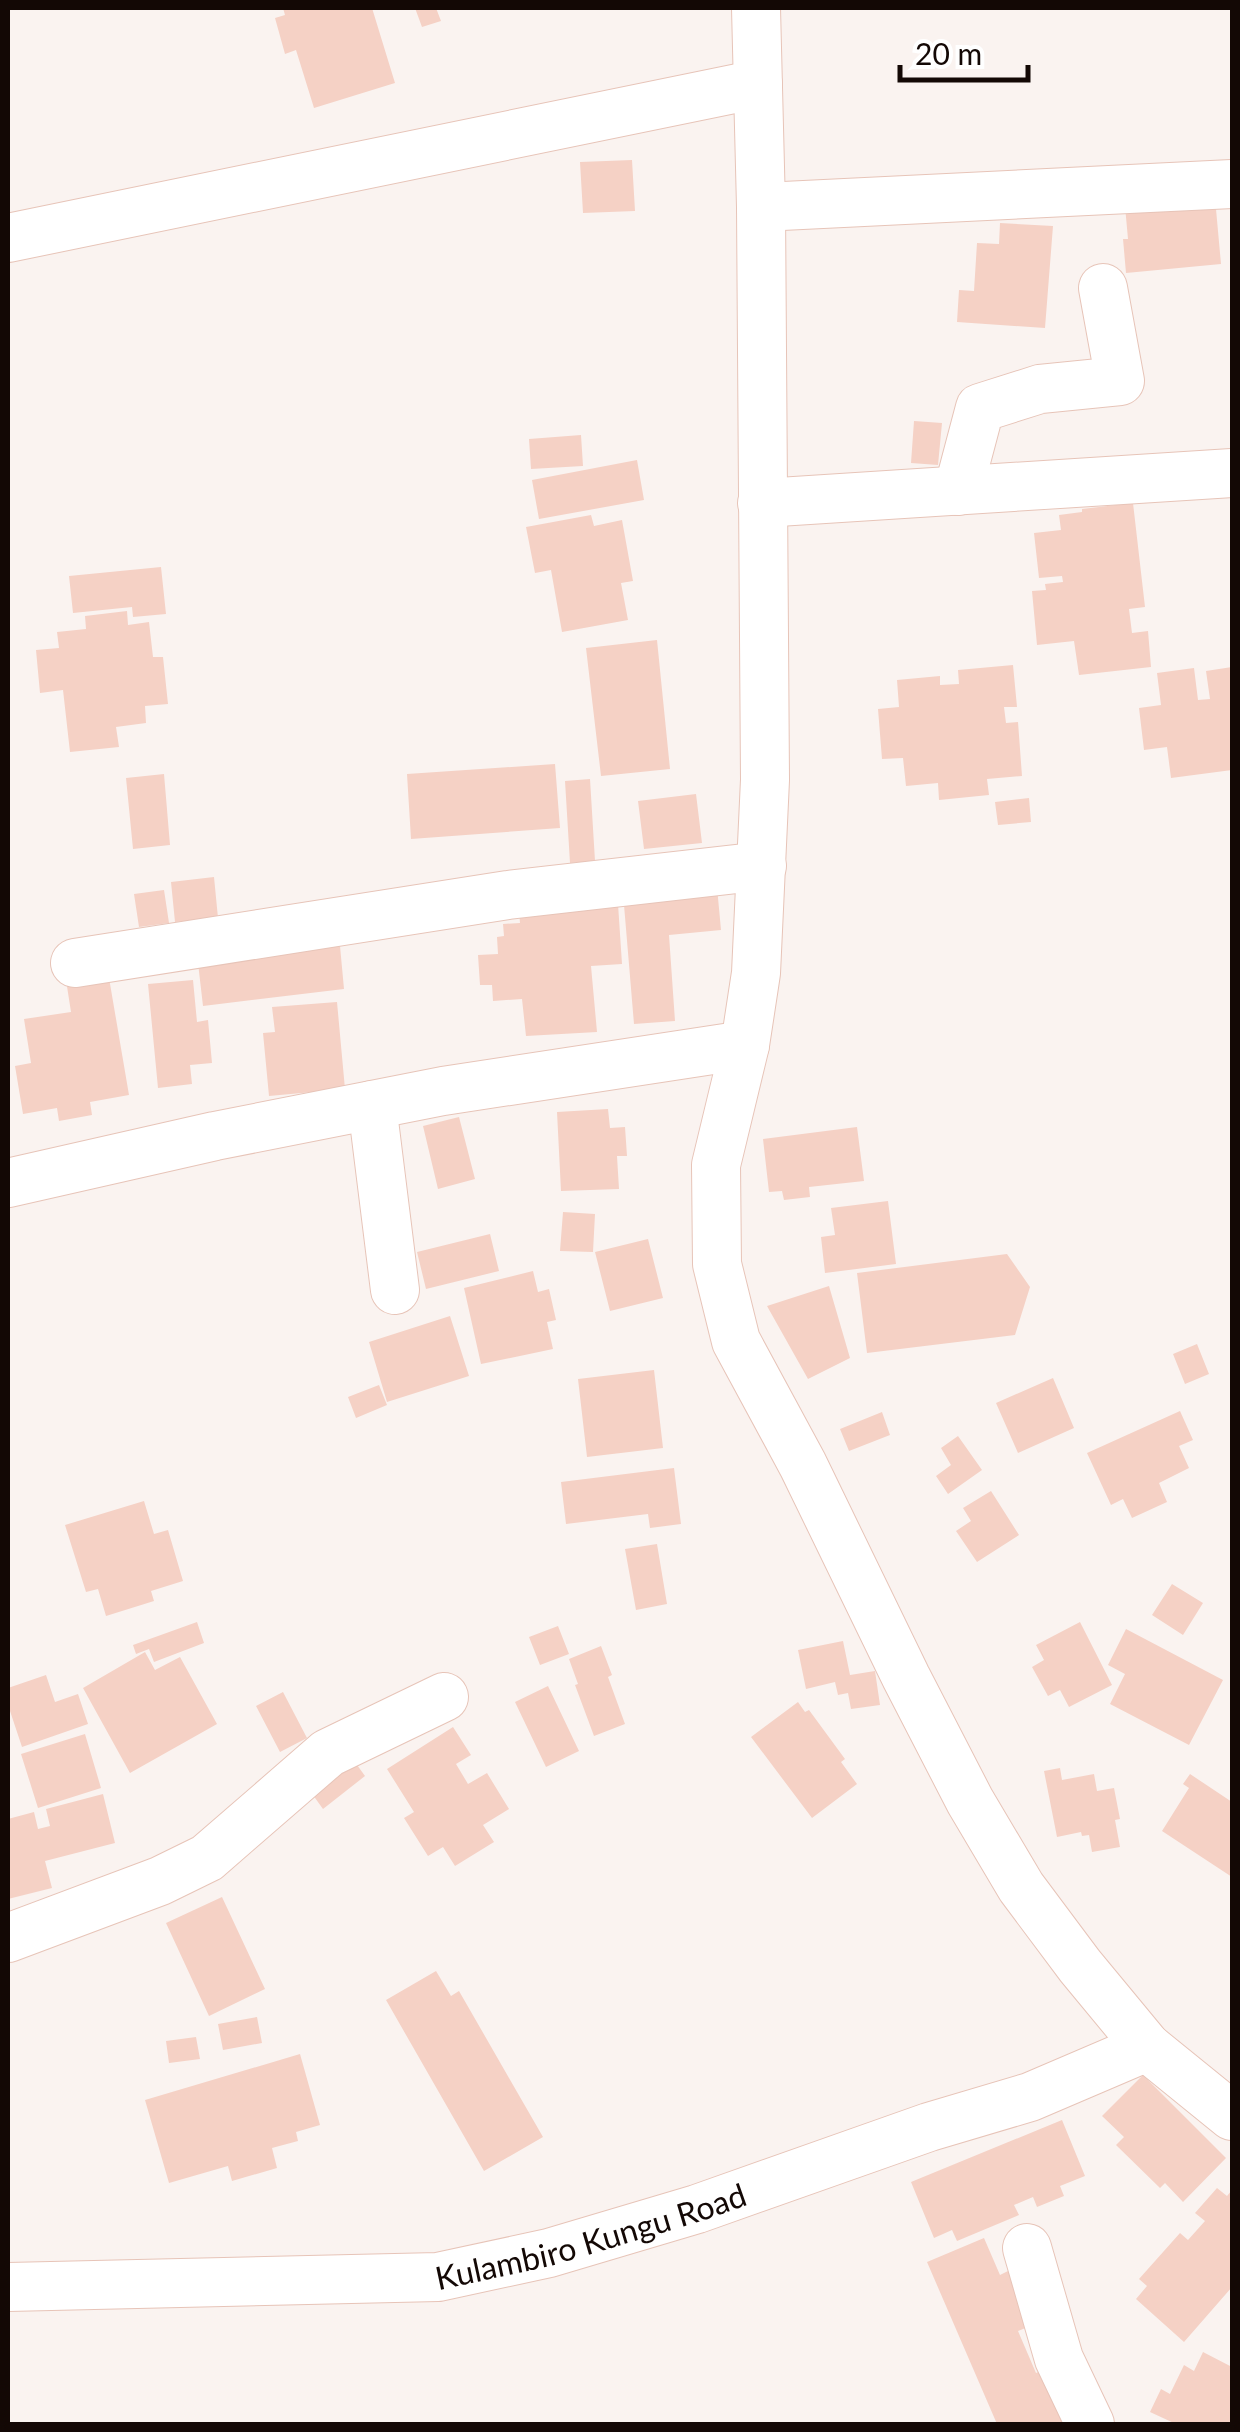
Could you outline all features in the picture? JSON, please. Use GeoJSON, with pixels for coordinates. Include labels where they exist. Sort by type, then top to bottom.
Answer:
{"type":"FeatureCollection","features":[{"type":"Feature","properties":{"kind":"street"},"geometry":{"type":"LineString","coordinates":[[756,8],[761,207],[762,866],[756,973],[746,1045],[716,1166],[717,1264],[736,1341],[803,1464],[970,1801],[1022,1887],[1146,2046],[1232,2116]]}},
{"type":"Feature","properties":{"kind":"street"},"geometry":{"type":"LineString","coordinates":[[8,238],[758,84]]}},
{"type":"Feature","properties":{"kind":"street"},"geometry":{"type":"LineString","coordinates":[[761,207],[1232,184]]}},
{"type":"Feature","properties":{"kind":"street"},"geometry":{"type":"LineString","coordinates":[[958,491],[980,408],[1040,389],[1120,381],[1103,288]]}},
{"type":"Feature","properties":{"kind":"street"},"geometry":{"type":"LineString","coordinates":[[762,504],[1232,473]]}},
{"type":"Feature","properties":{"kind":"street"},"geometry":{"type":"LineString","coordinates":[[75,963],[508,895],[762,866]]}},
{"type":"Feature","properties":{"kind":"street"},"geometry":{"type":"LineString","coordinates":[[8,1182],[443,1091],[746,1045]]}},
{"type":"Feature","properties":{"kind":"street"},"geometry":{"type":"LineString","coordinates":[[372,1105],[396,1290]]}},
{"type":"Feature","properties":{"kind":"street"},"geometry":{"type":"LineString","coordinates":[[8,1938],[160,1881],[207,1858],[328,1753],[444,1698]]}},
{"type":"Feature","properties":{"kind":"street","name":"Kulambiro Kungu Road"},"geometry":{"type":"LineString","coordinates":[[8,2287],[438,2277],[549,2253],[697,2209],[929,2127],[1030,2097],[1146,2046]]}},
{"type":"Feature","properties":{"kind":"street"},"geometry":{"type":"LineString","coordinates":[[1027,2248],[1059,2359],[1090,2424]]}},
{"type":"Feature","properties":{"kind":"building"},"geometry":{"type":"Polygon","coordinates":[[[283,8],[372,8],[395,83],[314,108],[296,50],[285,54],[275,18],[285,15],[283,8]]]}},
{"type":"Feature","properties":{"kind":"building"},"geometry":{"type":"Polygon","coordinates":[[[415,8],[436,8],[441,21],[422,27],[415,8]]]}},
{"type":"Feature","properties":{"kind":"building"},"geometry":{"type":"Polygon","coordinates":[[[632,160],[635,211],[583,213],[580,162],[632,160]]]}},
{"type":"Feature","properties":{"kind":"building"},"geometry":{"type":"Polygon","coordinates":[[[1215,198],[1221,264],[1126,273],[1125,206],[1215,198]]]}},
{"type":"Feature","properties":{"kind":"building"},"geometry":{"type":"Polygon","coordinates":[[[1000,223],[1053,226],[1045,328],[957,322],[959,290],[974,291],[977,243],[999,244],[1000,223]]]}},
{"type":"Feature","properties":{"kind":"building"},"geometry":{"type":"Polygon","coordinates":[[[914,421],[942,423],[938,465],[911,463],[914,421]]]}},
{"type":"Feature","properties":{"kind":"building"},"geometry":{"type":"Polygon","coordinates":[[[581,435],[583,466],[531,469],[529,439],[581,435]]]}},
{"type":"Feature","properties":{"kind":"building"},"geometry":{"type":"Polygon","coordinates":[[[637,460],[644,500],[539,519],[532,480],[637,460]]]}},
{"type":"Feature","properties":{"kind":"building"},"geometry":{"type":"Polygon","coordinates":[[[1133,503],[1145,607],[1129,609],[1132,633],[1148,631],[1151,667],[1079,675],[1074,641],[1037,645],[1032,591],[1046,590],[1045,584],[1063,582],[1062,576],[1039,578],[1034,533],[1061,530],[1059,515],[1133,503]]]}},
{"type":"Feature","properties":{"kind":"building"},"geometry":{"type":"Polygon","coordinates":[[[591,515],[594,526],[622,520],[633,581],[621,583],[628,620],[562,632],[551,570],[535,573],[526,527],[591,515]]]}},
{"type":"Feature","properties":{"kind":"building"},"geometry":{"type":"Polygon","coordinates":[[[161,567],[166,614],[133,617],[132,607],[73,613],[69,576],[161,567]]]}},
{"type":"Feature","properties":{"kind":"building"},"geometry":{"type":"Polygon","coordinates":[[[127,611],[128,625],[149,622],[153,657],[163,657],[168,704],[145,706],[146,723],[116,727],[119,747],[70,752],[63,690],[40,693],[36,650],[59,648],[57,632],[86,629],[85,616],[127,611]]]}},
{"type":"Feature","properties":{"kind":"building"},"geometry":{"type":"Polygon","coordinates":[[[657,640],[670,769],[601,776],[586,648],[657,640]]]}},
{"type":"Feature","properties":{"kind":"building"},"geometry":{"type":"Polygon","coordinates":[[[1013,665],[1017,707],[1004,707],[1006,723],[1018,722],[1022,776],[987,779],[989,795],[939,800],[938,783],[906,786],[903,758],[882,759],[878,709],[899,707],[897,680],[940,676],[940,685],[959,684],[958,670],[1013,665]]]}},
{"type":"Feature","properties":{"kind":"building"},"geometry":{"type":"Polygon","coordinates":[[[1232,667],[1232,770],[1171,778],[1167,747],[1144,750],[1139,708],[1161,705],[1157,673],[1194,668],[1198,700],[1210,699],[1206,671],[1232,667]]]}},
{"type":"Feature","properties":{"kind":"building"},"geometry":{"type":"Polygon","coordinates":[[[555,764],[560,828],[411,839],[407,774],[555,764]]]}},
{"type":"Feature","properties":{"kind":"building"},"geometry":{"type":"Polygon","coordinates":[[[164,774],[170,845],[133,849],[126,778],[164,774]]]}},
{"type":"Feature","properties":{"kind":"building"},"geometry":{"type":"Polygon","coordinates":[[[590,779],[595,861],[570,863],[565,781],[590,779]]]}},
{"type":"Feature","properties":{"kind":"building"},"geometry":{"type":"Polygon","coordinates":[[[696,794],[702,843],[644,849],[638,801],[696,794]]]}},
{"type":"Feature","properties":{"kind":"building"},"geometry":{"type":"Polygon","coordinates":[[[1029,798],[1031,822],[998,825],[995,802],[1029,798]]]}},
{"type":"Feature","properties":{"kind":"building"},"geometry":{"type":"Polygon","coordinates":[[[214,877],[218,918],[175,922],[171,882],[214,877]]]}},
{"type":"Feature","properties":{"kind":"building"},"geometry":{"type":"Polygon","coordinates":[[[717,887],[721,930],[669,935],[675,1021],[634,1024],[623,893],[717,887]]]}},
{"type":"Feature","properties":{"kind":"building"},"geometry":{"type":"Polygon","coordinates":[[[164,890],[169,923],[139,927],[134,894],[164,890]]]}},
{"type":"Feature","properties":{"kind":"building"},"geometry":{"type":"Polygon","coordinates":[[[618,904],[622,964],[591,966],[597,1032],[526,1036],[522,999],[493,1001],[492,985],[480,985],[478,955],[498,954],[497,937],[504,936],[503,924],[520,923],[519,911],[618,904]]]}},
{"type":"Feature","properties":{"kind":"building"},"geometry":{"type":"Polygon","coordinates":[[[340,946],[344,989],[203,1006],[198,963],[340,946]]]}},
{"type":"Feature","properties":{"kind":"building"},"geometry":{"type":"Polygon","coordinates":[[[108,972],[129,1095],[90,1102],[92,1115],[59,1121],[57,1108],[23,1114],[15,1066],[31,1063],[24,1019],[71,1012],[66,980],[108,972]]]}},
{"type":"Feature","properties":{"kind":"building"},"geometry":{"type":"Polygon","coordinates":[[[193,980],[197,1022],[208,1020],[212,1063],[190,1065],[192,1084],[158,1088],[148,984],[193,980]]]}},
{"type":"Feature","properties":{"kind":"building"},"geometry":{"type":"Polygon","coordinates":[[[337,1002],[345,1089],[269,1096],[263,1033],[275,1032],[272,1007],[337,1002]]]}},
{"type":"Feature","properties":{"kind":"building"},"geometry":{"type":"Polygon","coordinates":[[[608,1109],[610,1128],[625,1127],[627,1156],[617,1156],[619,1189],[561,1191],[557,1112],[608,1109]]]}},
{"type":"Feature","properties":{"kind":"building"},"geometry":{"type":"Polygon","coordinates":[[[459,1117],[475,1179],[438,1189],[423,1126],[459,1117]]]}},
{"type":"Feature","properties":{"kind":"building"},"geometry":{"type":"Polygon","coordinates":[[[857,1127],[864,1181],[809,1187],[810,1197],[784,1200],[782,1191],[769,1192],[763,1139],[857,1127]]]}},
{"type":"Feature","properties":{"kind":"building"},"geometry":{"type":"Polygon","coordinates":[[[888,1201],[896,1264],[825,1273],[821,1237],[835,1235],[831,1208],[888,1201]]]}},
{"type":"Feature","properties":{"kind":"building"},"geometry":{"type":"Polygon","coordinates":[[[563,1212],[595,1214],[593,1252],[560,1251],[563,1212]]]}},
{"type":"Feature","properties":{"kind":"building"},"geometry":{"type":"Polygon","coordinates":[[[490,1234],[499,1271],[426,1289],[417,1252],[490,1234]]]}},
{"type":"Feature","properties":{"kind":"building"},"geometry":{"type":"Polygon","coordinates":[[[648,1239],[663,1298],[610,1311],[595,1252],[648,1239]]]}},
{"type":"Feature","properties":{"kind":"building"},"geometry":{"type":"Polygon","coordinates":[[[1007,1254],[1030,1287],[1015,1335],[867,1353],[857,1273],[1007,1254]]]}},
{"type":"Feature","properties":{"kind":"building"},"geometry":{"type":"Polygon","coordinates":[[[533,1271],[538,1292],[549,1289],[556,1320],[547,1322],[553,1349],[481,1364],[464,1288],[533,1271]]]}},
{"type":"Feature","properties":{"kind":"building"},"geometry":{"type":"Polygon","coordinates":[[[829,1286],[850,1358],[808,1379],[767,1306],[829,1286]]]}},
{"type":"Feature","properties":{"kind":"building"},"geometry":{"type":"Polygon","coordinates":[[[450,1316],[469,1376],[387,1402],[369,1342],[450,1316]]]}},
{"type":"Feature","properties":{"kind":"building"},"geometry":{"type":"Polygon","coordinates":[[[1197,1344],[1209,1374],[1185,1384],[1173,1354],[1197,1344]]]}},
{"type":"Feature","properties":{"kind":"building"},"geometry":{"type":"Polygon","coordinates":[[[654,1370],[663,1448],[587,1457],[578,1379],[654,1370]]]}},
{"type":"Feature","properties":{"kind":"building"},"geometry":{"type":"Polygon","coordinates":[[[1053,1378],[1074,1428],[1018,1453],[996,1403],[1053,1378]]]}},
{"type":"Feature","properties":{"kind":"building"},"geometry":{"type":"Polygon","coordinates":[[[379,1385],[387,1405],[356,1418],[348,1397],[379,1385]]]}},
{"type":"Feature","properties":{"kind":"building"},"geometry":{"type":"Polygon","coordinates":[[[1180,1411],[1193,1440],[1179,1446],[1189,1468],[1159,1483],[1167,1502],[1132,1518],[1123,1499],[1111,1505],[1087,1453],[1180,1411]]]}},
{"type":"Feature","properties":{"kind":"building"},"geometry":{"type":"Polygon","coordinates":[[[882,1412],[890,1435],[849,1451],[840,1429],[882,1412]]]}},
{"type":"Feature","properties":{"kind":"building"},"geometry":{"type":"Polygon","coordinates":[[[958,1436],[982,1470],[948,1494],[936,1476],[951,1465],[941,1448],[958,1436]]]}},
{"type":"Feature","properties":{"kind":"building"},"geometry":{"type":"Polygon","coordinates":[[[674,1468],[681,1524],[650,1528],[648,1514],[566,1524],[561,1482],[674,1468]]]}},
{"type":"Feature","properties":{"kind":"building"},"geometry":{"type":"Polygon","coordinates":[[[991,1491],[1019,1535],[977,1562],[956,1531],[971,1521],[963,1508],[991,1491]]]}},
{"type":"Feature","properties":{"kind":"building"},"geometry":{"type":"Polygon","coordinates":[[[144,1501],[154,1534],[168,1530],[183,1581],[151,1591],[154,1601],[106,1616],[98,1589],[86,1592],[65,1525],[144,1501]]]}},
{"type":"Feature","properties":{"kind":"building"},"geometry":{"type":"Polygon","coordinates":[[[657,1544],[667,1604],[636,1610],[625,1549],[657,1544]]]}},
{"type":"Feature","properties":{"kind":"building"},"geometry":{"type":"Polygon","coordinates":[[[1172,1584],[1203,1603],[1183,1635],[1152,1615],[1172,1584]]]}},
{"type":"Feature","properties":{"kind":"building"},"geometry":{"type":"Polygon","coordinates":[[[197,1622],[204,1643],[154,1662],[149,1649],[136,1654],[133,1645],[197,1622]]]}},
{"type":"Feature","properties":{"kind":"building"},"geometry":{"type":"Polygon","coordinates":[[[1080,1622],[1112,1685],[1069,1707],[1060,1690],[1048,1696],[1032,1667],[1044,1660],[1036,1645],[1080,1622]]]}},
{"type":"Feature","properties":{"kind":"building"},"geometry":{"type":"Polygon","coordinates":[[[558,1626],[569,1654],[540,1665],[529,1637],[558,1626]]]}},
{"type":"Feature","properties":{"kind":"building"},"geometry":{"type":"Polygon","coordinates":[[[1126,1629],[1223,1680],[1189,1745],[1110,1704],[1125,1674],[1108,1665],[1126,1629]]]}},
{"type":"Feature","properties":{"kind":"building"},"geometry":{"type":"Polygon","coordinates":[[[843,1641],[850,1675],[875,1671],[880,1705],[851,1709],[848,1693],[838,1695],[835,1682],[806,1689],[798,1650],[843,1641]]]}},
{"type":"Feature","properties":{"kind":"building"},"geometry":{"type":"Polygon","coordinates":[[[601,1646],[625,1724],[594,1736],[569,1659],[601,1646]]]}},
{"type":"Feature","properties":{"kind":"building"},"geometry":{"type":"Polygon","coordinates":[[[145,1652],[155,1670],[180,1657],[217,1724],[130,1773],[83,1688],[145,1652]]]}},
{"type":"Feature","properties":{"kind":"building"},"geometry":{"type":"Polygon","coordinates":[[[46,1675],[55,1702],[78,1694],[88,1724],[22,1747],[8,1705],[8,1688],[46,1675]]]}},
{"type":"Feature","properties":{"kind":"building"},"geometry":{"type":"Polygon","coordinates":[[[548,1686],[579,1751],[546,1767],[515,1702],[548,1686]]]}},
{"type":"Feature","properties":{"kind":"building"},"geometry":{"type":"Polygon","coordinates":[[[283,1692],[307,1738],[280,1752],[256,1706],[283,1692]]]}},
{"type":"Feature","properties":{"kind":"building"},"geometry":{"type":"Polygon","coordinates":[[[798,1702],[805,1712],[809,1710],[845,1759],[841,1762],[857,1784],[812,1818],[751,1737],[798,1702]]]}},
{"type":"Feature","properties":{"kind":"building"},"geometry":{"type":"Polygon","coordinates":[[[453,1727],[471,1755],[456,1764],[468,1784],[487,1773],[509,1809],[483,1825],[494,1842],[455,1866],[443,1847],[428,1856],[404,1818],[414,1812],[387,1769],[453,1727]]]}},
{"type":"Feature","properties":{"kind":"building"},"geometry":{"type":"Polygon","coordinates":[[[85,1734],[101,1788],[38,1808],[21,1754],[85,1734]]]}},
{"type":"Feature","properties":{"kind":"building"},"geometry":{"type":"Polygon","coordinates":[[[347,1751],[365,1776],[323,1809],[305,1784],[347,1751]]]}},
{"type":"Feature","properties":{"kind":"building"},"geometry":{"type":"Polygon","coordinates":[[[1060,1768],[1062,1780],[1094,1774],[1097,1791],[1114,1788],[1120,1847],[1092,1852],[1089,1835],[1082,1836],[1081,1832],[1057,1837],[1044,1771],[1060,1768]]]}},
{"type":"Feature","properties":{"kind":"building"},"geometry":{"type":"Polygon","coordinates":[[[1190,1774],[1232,1802],[1232,1877],[1162,1831],[1189,1788],[1183,1784],[1190,1774]]]}},
{"type":"Feature","properties":{"kind":"building"},"geometry":{"type":"Polygon","coordinates":[[[103,1794],[115,1843],[45,1861],[52,1888],[8,1899],[8,1819],[34,1812],[38,1829],[50,1826],[46,1809],[103,1794]]]}},
{"type":"Feature","properties":{"kind":"building"},"geometry":{"type":"Polygon","coordinates":[[[222,1897],[265,1989],[209,2016],[166,1923],[222,1897]]]}},
{"type":"Feature","properties":{"kind":"building"},"geometry":{"type":"Polygon","coordinates":[[[436,1971],[451,1996],[459,1991],[543,2137],[484,2171],[386,2000],[436,1971]]]}},
{"type":"Feature","properties":{"kind":"building"},"geometry":{"type":"Polygon","coordinates":[[[257,2017],[262,2043],[223,2050],[218,2024],[257,2017]]]}},
{"type":"Feature","properties":{"kind":"building"},"geometry":{"type":"Polygon","coordinates":[[[196,2037],[200,2059],[169,2063],[166,2041],[196,2037]]]}},
{"type":"Feature","properties":{"kind":"building"},"geometry":{"type":"Polygon","coordinates":[[[300,2054],[320,2125],[296,2132],[298,2141],[272,2148],[277,2168],[232,2181],[228,2166],[169,2183],[145,2100],[300,2054]]]}},
{"type":"Feature","properties":{"kind":"building"},"geometry":{"type":"Polygon","coordinates":[[[1143,2075],[1226,2158],[1183,2202],[1165,2183],[1160,2188],[1116,2145],[1124,2137],[1102,2116],[1143,2075]]]}},
{"type":"Feature","properties":{"kind":"building"},"geometry":{"type":"Polygon","coordinates":[[[1062,2120],[1085,2176],[1060,2186],[1064,2196],[1037,2207],[1033,2197],[1014,2205],[1019,2215],[957,2241],[952,2230],[934,2238],[911,2182],[1062,2120]]]}},
{"type":"Feature","properties":{"kind":"building"},"geometry":{"type":"Polygon","coordinates":[[[1217,2188],[1227,2196],[1232,2190],[1232,2287],[1184,2342],[1136,2299],[1147,2286],[1139,2279],[1180,2233],[1188,2240],[1205,2221],[1195,2213],[1217,2188]]]}},
{"type":"Feature","properties":{"kind":"building"},"geometry":{"type":"Polygon","coordinates":[[[984,2238],[1000,2275],[1010,2270],[1033,2325],[1018,2331],[1064,2424],[997,2424],[927,2262],[984,2238]]]}},
{"type":"Feature","properties":{"kind":"building"},"geometry":{"type":"Polygon","coordinates":[[[1203,2352],[1232,2367],[1232,2424],[1176,2424],[1150,2412],[1161,2389],[1170,2394],[1184,2365],[1194,2371],[1203,2352]]]}}]}
